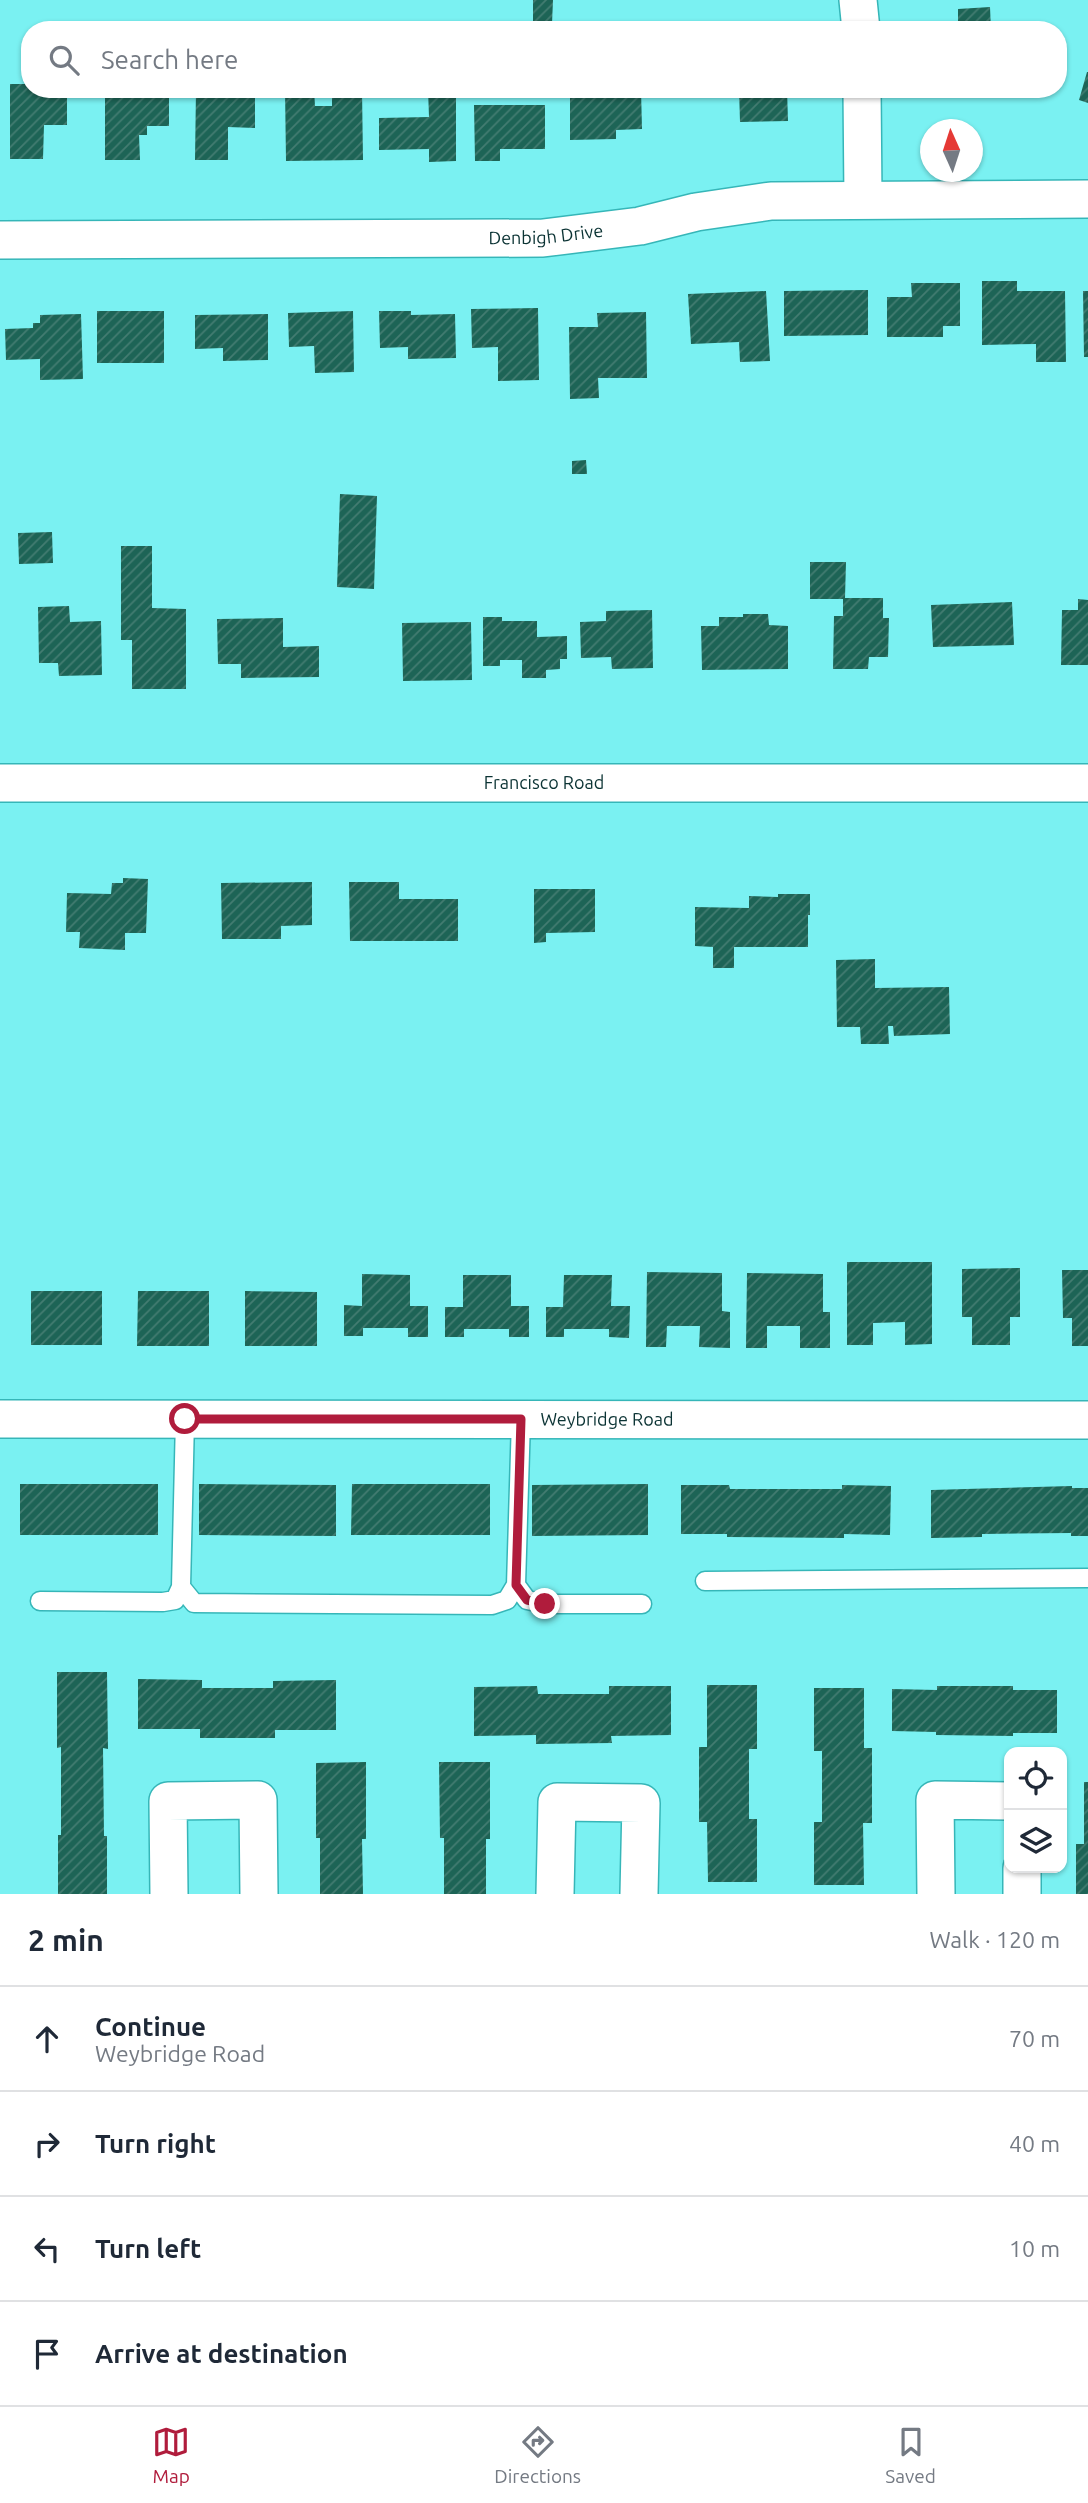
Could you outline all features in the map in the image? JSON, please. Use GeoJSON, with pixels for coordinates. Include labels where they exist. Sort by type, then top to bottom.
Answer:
{"type":"FeatureCollection","features":[{"type":"Feature","properties":{"kind":"street"},"geometry":{"type":"LineString","coordinates":[[858,0],[860,21]]}},
{"type":"Feature","properties":{"kind":"street"},"geometry":{"type":"LineString","coordinates":[[862,98],[863,199]]}},
{"type":"Feature","properties":{"kind":"street","name":"Denbigh Drive"},"geometry":{"type":"LineString","coordinates":[[0,240],[543,239],[640,226],[696,212],[771,201],[1088,199]]}},
{"type":"Feature","properties":{"kind":"street","name":"Francisco Road"},"geometry":{"type":"LineString","coordinates":[[0,783],[1088,783]]}},
{"type":"Feature","properties":{"kind":"street","name":"Weybridge Road"},"geometry":{"type":"LineString","coordinates":[[0,1419],[1088,1420]]}},
{"type":"Feature","properties":{"kind":"street"},"geometry":{"type":"LineString","coordinates":[[169,1894],[168,1801],[258,1800],[259,1894]]}},
{"type":"Feature","properties":{"kind":"street"},"geometry":{"type":"LineString","coordinates":[[936,1894],[935,1800],[1004,1801]]}},
{"type":"Feature","properties":{"kind":"street"},"geometry":{"type":"LineString","coordinates":[[555,1894],[557,1802],[640,1803],[639,1894]]}},
{"type":"Feature","properties":{"kind":"street"},"geometry":{"type":"LineString","coordinates":[[1022,1873],[1022,1894]]}},
{"type":"Feature","properties":{"kind":"lane"},"geometry":{"type":"LineString","coordinates":[[40,1601],[174,1600],[181,1587],[185,1419]]}},
{"type":"Feature","properties":{"kind":"lane"},"geometry":{"type":"LineString","coordinates":[[181,1587],[194,1603],[492,1605],[507,1600],[516,1585],[521,1419]]}},
{"type":"Feature","properties":{"kind":"lane"},"geometry":{"type":"LineString","coordinates":[[705,1581],[1088,1578]]}},
{"type":"Feature","properties":{"kind":"lane"},"geometry":{"type":"LineString","coordinates":[[516,1585],[527,1600],[545,1604],[642,1604]]}},
{"type":"Feature","properties":{"kind":"building"},"geometry":{"type":"Polygon","coordinates":[[[533,0],[553,0],[552,21],[533,21],[533,0]]]}},
{"type":"Feature","properties":{"kind":"building"},"geometry":{"type":"Polygon","coordinates":[[[990,7],[991,21],[958,21],[958,9],[990,7]]]}},
{"type":"Feature","properties":{"kind":"building"},"geometry":{"type":"Polygon","coordinates":[[[1088,72],[1088,103],[1079,100],[1088,72]]]}},
{"type":"Feature","properties":{"kind":"building"},"geometry":{"type":"Polygon","coordinates":[[[10,84],[21,84],[21,98],[67,98],[67,125],[44,125],[43,159],[10,159],[10,84]]]}},
{"type":"Feature","properties":{"kind":"building"},"geometry":{"type":"Polygon","coordinates":[[[105,98],[169,98],[169,126],[147,126],[147,135],[139,135],[140,160],[105,160],[105,98]]]}},
{"type":"Feature","properties":{"kind":"building"},"geometry":{"type":"Polygon","coordinates":[[[196,98],[255,98],[255,128],[228,127],[228,160],[195,160],[196,98]]]}},
{"type":"Feature","properties":{"kind":"building"},"geometry":{"type":"Polygon","coordinates":[[[285,98],[315,98],[315,106],[332,106],[332,98],[362,98],[363,160],[286,161],[285,98]]]}},
{"type":"Feature","properties":{"kind":"building"},"geometry":{"type":"Polygon","coordinates":[[[428,98],[456,98],[456,161],[429,162],[429,149],[379,150],[379,118],[429,117],[428,98]]]}},
{"type":"Feature","properties":{"kind":"building"},"geometry":{"type":"Polygon","coordinates":[[[570,98],[641,98],[642,129],[616,130],[616,139],[570,140],[570,98]]]}},
{"type":"Feature","properties":{"kind":"building"},"geometry":{"type":"Polygon","coordinates":[[[739,98],[787,98],[788,121],[740,122],[739,98]]]}},
{"type":"Feature","properties":{"kind":"building"},"geometry":{"type":"Polygon","coordinates":[[[474,105],[545,105],[545,149],[500,149],[500,161],[475,161],[474,105]]]}},
{"type":"Feature","properties":{"kind":"building"},"geometry":{"type":"Polygon","coordinates":[[[982,281],[1017,281],[1017,291],[1065,291],[1066,362],[1036,362],[1036,344],[982,345],[982,281]]]}},
{"type":"Feature","properties":{"kind":"building"},"geometry":{"type":"Polygon","coordinates":[[[911,283],[960,283],[960,326],[943,326],[943,337],[887,337],[887,297],[912,297],[911,283]]]}},
{"type":"Feature","properties":{"kind":"building"},"geometry":{"type":"Polygon","coordinates":[[[868,290],[868,335],[784,336],[784,291],[868,290]]]}},
{"type":"Feature","properties":{"kind":"building"},"geometry":{"type":"Polygon","coordinates":[[[766,291],[770,361],[740,362],[739,342],[691,344],[688,294],[766,291]]]}},
{"type":"Feature","properties":{"kind":"building"},"geometry":{"type":"Polygon","coordinates":[[[1083,291],[1088,291],[1088,357],[1084,357],[1083,291]]]}},
{"type":"Feature","properties":{"kind":"building"},"geometry":{"type":"Polygon","coordinates":[[[538,308],[539,380],[498,381],[498,347],[472,348],[471,309],[538,308]]]}},
{"type":"Feature","properties":{"kind":"building"},"geometry":{"type":"Polygon","coordinates":[[[97,311],[164,311],[164,363],[97,363],[97,311]]]}},
{"type":"Feature","properties":{"kind":"building"},"geometry":{"type":"Polygon","coordinates":[[[353,311],[354,372],[315,373],[314,346],[289,347],[288,313],[353,311]]]}},
{"type":"Feature","properties":{"kind":"building"},"geometry":{"type":"Polygon","coordinates":[[[379,311],[411,311],[411,315],[455,314],[456,358],[408,359],[408,347],[380,348],[379,311]]]}},
{"type":"Feature","properties":{"kind":"building"},"geometry":{"type":"Polygon","coordinates":[[[646,312],[647,378],[598,378],[599,398],[570,399],[569,327],[598,327],[597,313],[646,312]]]}},
{"type":"Feature","properties":{"kind":"building"},"geometry":{"type":"Polygon","coordinates":[[[81,314],[83,379],[40,380],[40,359],[6,360],[5,329],[33,328],[33,323],[40,323],[40,315],[81,314]]]}},
{"type":"Feature","properties":{"kind":"building"},"geometry":{"type":"Polygon","coordinates":[[[268,314],[268,360],[223,361],[223,348],[195,349],[195,315],[268,314]]]}},
{"type":"Feature","properties":{"kind":"building"},"geometry":{"type":"Polygon","coordinates":[[[586,460],[587,474],[572,474],[572,461],[586,460]]]}},
{"type":"Feature","properties":{"kind":"building"},"geometry":{"type":"Polygon","coordinates":[[[340,494],[377,496],[374,589],[337,587],[340,494]]]}},
{"type":"Feature","properties":{"kind":"building"},"geometry":{"type":"Polygon","coordinates":[[[52,532],[53,563],[19,564],[18,533],[52,532]]]}},
{"type":"Feature","properties":{"kind":"building"},"geometry":{"type":"Polygon","coordinates":[[[121,546],[152,546],[152,608],[186,609],[186,689],[132,689],[132,640],[121,640],[121,546]]]}},
{"type":"Feature","properties":{"kind":"building"},"geometry":{"type":"Polygon","coordinates":[[[810,562],[846,562],[845,598],[883,598],[883,618],[889,618],[888,657],[869,657],[868,669],[833,669],[834,616],[843,616],[843,599],[810,599],[810,562]]]}},
{"type":"Feature","properties":{"kind":"building"},"geometry":{"type":"Polygon","coordinates":[[[1078,599],[1088,600],[1088,665],[1061,665],[1062,610],[1078,610],[1078,599]]]}},
{"type":"Feature","properties":{"kind":"building"},"geometry":{"type":"Polygon","coordinates":[[[1012,602],[1014,645],[933,647],[931,605],[1012,602]]]}},
{"type":"Feature","properties":{"kind":"building"},"geometry":{"type":"Polygon","coordinates":[[[69,606],[70,622],[101,621],[102,675],[59,676],[58,663],[39,663],[38,607],[69,606]]]}},
{"type":"Feature","properties":{"kind":"building"},"geometry":{"type":"Polygon","coordinates":[[[652,610],[653,668],[612,669],[611,657],[581,658],[580,622],[606,621],[606,611],[652,610]]]}},
{"type":"Feature","properties":{"kind":"building"},"geometry":{"type":"Polygon","coordinates":[[[743,614],[768,614],[769,625],[788,626],[788,669],[702,670],[701,626],[719,626],[719,617],[743,617],[743,614]]]}},
{"type":"Feature","properties":{"kind":"building"},"geometry":{"type":"Polygon","coordinates":[[[483,617],[502,617],[502,621],[537,621],[537,637],[567,636],[567,659],[560,659],[560,669],[546,670],[546,678],[522,678],[522,660],[500,660],[500,666],[483,666],[483,617]]]}},
{"type":"Feature","properties":{"kind":"building"},"geometry":{"type":"Polygon","coordinates":[[[283,618],[283,647],[319,646],[319,677],[241,678],[241,664],[218,664],[217,619],[283,618]]]}},
{"type":"Feature","properties":{"kind":"building"},"geometry":{"type":"Polygon","coordinates":[[[471,622],[472,680],[403,681],[402,623],[471,622]]]}},
{"type":"Feature","properties":{"kind":"building"},"geometry":{"type":"Polygon","coordinates":[[[123,878],[148,879],[146,933],[125,933],[125,950],[79,948],[80,932],[66,932],[67,893],[111,894],[112,883],[123,883],[123,878]]]}},
{"type":"Feature","properties":{"kind":"building"},"geometry":{"type":"Polygon","coordinates":[[[312,882],[312,925],[281,926],[281,939],[222,939],[221,883],[312,882]]]}},
{"type":"Feature","properties":{"kind":"building"},"geometry":{"type":"Polygon","coordinates":[[[349,882],[399,882],[399,899],[458,899],[458,941],[350,941],[349,882]]]}},
{"type":"Feature","properties":{"kind":"building"},"geometry":{"type":"Polygon","coordinates":[[[534,889],[595,889],[595,932],[546,933],[546,942],[534,943],[534,889]]]}},
{"type":"Feature","properties":{"kind":"building"},"geometry":{"type":"Polygon","coordinates":[[[778,894],[810,894],[808,947],[734,947],[734,968],[713,968],[713,947],[695,946],[695,907],[749,908],[749,896],[778,897],[778,894]]]}},
{"type":"Feature","properties":{"kind":"building"},"geometry":{"type":"Polygon","coordinates":[[[875,959],[875,988],[949,987],[950,1034],[894,1036],[893,1026],[888,1026],[889,1044],[861,1044],[860,1027],[837,1027],[836,960],[875,959]]]}},
{"type":"Feature","properties":{"kind":"building"},"geometry":{"type":"Polygon","coordinates":[[[847,1262],[932,1262],[932,1344],[905,1345],[905,1322],[873,1323],[873,1345],[847,1345],[847,1262]]]}},
{"type":"Feature","properties":{"kind":"building"},"geometry":{"type":"Polygon","coordinates":[[[1020,1268],[1020,1317],[1010,1317],[1010,1345],[972,1345],[972,1317],[962,1317],[962,1269],[1020,1268]]]}},
{"type":"Feature","properties":{"kind":"building"},"geometry":{"type":"Polygon","coordinates":[[[1062,1270],[1088,1270],[1088,1346],[1072,1346],[1072,1318],[1063,1318],[1062,1270]]]}},
{"type":"Feature","properties":{"kind":"building"},"geometry":{"type":"Polygon","coordinates":[[[647,1272],[722,1273],[722,1311],[730,1312],[730,1348],[699,1347],[700,1326],[667,1326],[666,1347],[646,1347],[647,1272]]]}},
{"type":"Feature","properties":{"kind":"building"},"geometry":{"type":"Polygon","coordinates":[[[747,1273],[823,1274],[823,1312],[830,1312],[830,1348],[800,1348],[800,1326],[767,1326],[767,1348],[746,1348],[747,1273]]]}},
{"type":"Feature","properties":{"kind":"building"},"geometry":{"type":"Polygon","coordinates":[[[362,1274],[410,1275],[410,1306],[428,1306],[428,1337],[408,1337],[408,1328],[363,1328],[363,1336],[344,1336],[344,1305],[362,1306],[362,1274]]]}},
{"type":"Feature","properties":{"kind":"building"},"geometry":{"type":"Polygon","coordinates":[[[463,1275],[511,1275],[511,1306],[529,1306],[529,1337],[509,1337],[509,1329],[464,1329],[464,1337],[445,1337],[445,1307],[463,1307],[463,1275]]]}},
{"type":"Feature","properties":{"kind":"building"},"geometry":{"type":"Polygon","coordinates":[[[564,1275],[612,1275],[611,1306],[630,1306],[629,1338],[609,1337],[609,1329],[564,1329],[564,1337],[546,1337],[546,1307],[563,1307],[564,1275]]]}},
{"type":"Feature","properties":{"kind":"building"},"geometry":{"type":"Polygon","coordinates":[[[31,1291],[102,1291],[102,1345],[31,1345],[31,1291]]]}},
{"type":"Feature","properties":{"kind":"building"},"geometry":{"type":"Polygon","coordinates":[[[138,1291],[209,1291],[209,1346],[137,1346],[138,1291]]]}},
{"type":"Feature","properties":{"kind":"building"},"geometry":{"type":"Polygon","coordinates":[[[245,1291],[317,1292],[317,1346],[245,1346],[245,1291]]]}},
{"type":"Feature","properties":{"kind":"building"},"geometry":{"type":"Polygon","coordinates":[[[20,1484],[158,1484],[158,1535],[20,1535],[20,1484]]]}},
{"type":"Feature","properties":{"kind":"building"},"geometry":{"type":"Polygon","coordinates":[[[199,1484],[336,1485],[336,1536],[199,1535],[199,1484]]]}},
{"type":"Feature","properties":{"kind":"building"},"geometry":{"type":"Polygon","coordinates":[[[352,1484],[490,1484],[490,1535],[351,1535],[352,1484]]]}},
{"type":"Feature","properties":{"kind":"building"},"geometry":{"type":"Polygon","coordinates":[[[648,1484],[648,1535],[532,1536],[532,1485],[648,1484]]]}},
{"type":"Feature","properties":{"kind":"building"},"geometry":{"type":"Polygon","coordinates":[[[681,1485],[729,1485],[730,1489],[891,1486],[890,1535],[844,1534],[844,1538],[681,1534],[681,1485]]]}},
{"type":"Feature","properties":{"kind":"building"},"geometry":{"type":"Polygon","coordinates":[[[1072,1486],[1088,1488],[1088,1536],[1071,1536],[1071,1533],[982,1534],[982,1537],[931,1538],[931,1490],[1072,1486]]]}},
{"type":"Feature","properties":{"kind":"building"},"geometry":{"type":"Polygon","coordinates":[[[57,1672],[107,1672],[108,1749],[103,1748],[107,1894],[58,1894],[61,1747],[57,1748],[57,1672]]]}},
{"type":"Feature","properties":{"kind":"building"},"geometry":{"type":"Polygon","coordinates":[[[138,1679],[202,1680],[202,1688],[273,1688],[273,1681],[336,1680],[336,1730],[275,1730],[275,1738],[200,1738],[200,1729],[138,1729],[138,1679]]]}},
{"type":"Feature","properties":{"kind":"building"},"geometry":{"type":"Polygon","coordinates":[[[707,1685],[757,1685],[757,1749],[749,1749],[749,1819],[757,1819],[757,1882],[708,1882],[707,1822],[699,1822],[699,1747],[707,1747],[707,1685]]]}},
{"type":"Feature","properties":{"kind":"building"},"geometry":{"type":"Polygon","coordinates":[[[537,1686],[538,1694],[609,1694],[609,1686],[671,1686],[671,1735],[611,1736],[612,1743],[536,1744],[536,1735],[474,1736],[474,1687],[537,1686]]]}},
{"type":"Feature","properties":{"kind":"building"},"geometry":{"type":"Polygon","coordinates":[[[937,1686],[1013,1686],[1013,1690],[1057,1690],[1057,1733],[1013,1733],[1013,1736],[936,1735],[936,1732],[892,1731],[892,1689],[937,1690],[937,1686]]]}},
{"type":"Feature","properties":{"kind":"building"},"geometry":{"type":"Polygon","coordinates":[[[814,1688],[864,1688],[864,1748],[872,1748],[872,1823],[863,1823],[864,1885],[814,1885],[814,1822],[822,1822],[822,1751],[814,1751],[814,1688]]]}},
{"type":"Feature","properties":{"kind":"building"},"geometry":{"type":"Polygon","coordinates":[[[366,1762],[366,1839],[362,1839],[363,1894],[320,1894],[320,1838],[316,1838],[316,1763],[366,1762]]]}},
{"type":"Feature","properties":{"kind":"building"},"geometry":{"type":"Polygon","coordinates":[[[439,1762],[490,1762],[490,1839],[486,1839],[486,1894],[444,1894],[444,1838],[440,1838],[439,1762]]]}},
{"type":"Feature","properties":{"kind":"building"},"geometry":{"type":"Polygon","coordinates":[[[1084,1782],[1088,1782],[1088,1894],[1076,1894],[1076,1844],[1084,1844],[1084,1782]]]}},
{"type":"Feature","properties":{"kind":"route"},"geometry":{"type":"LineString","coordinates":[[185,1419],[521,1419],[516,1585],[527,1600],[545,1604]]}}]}
